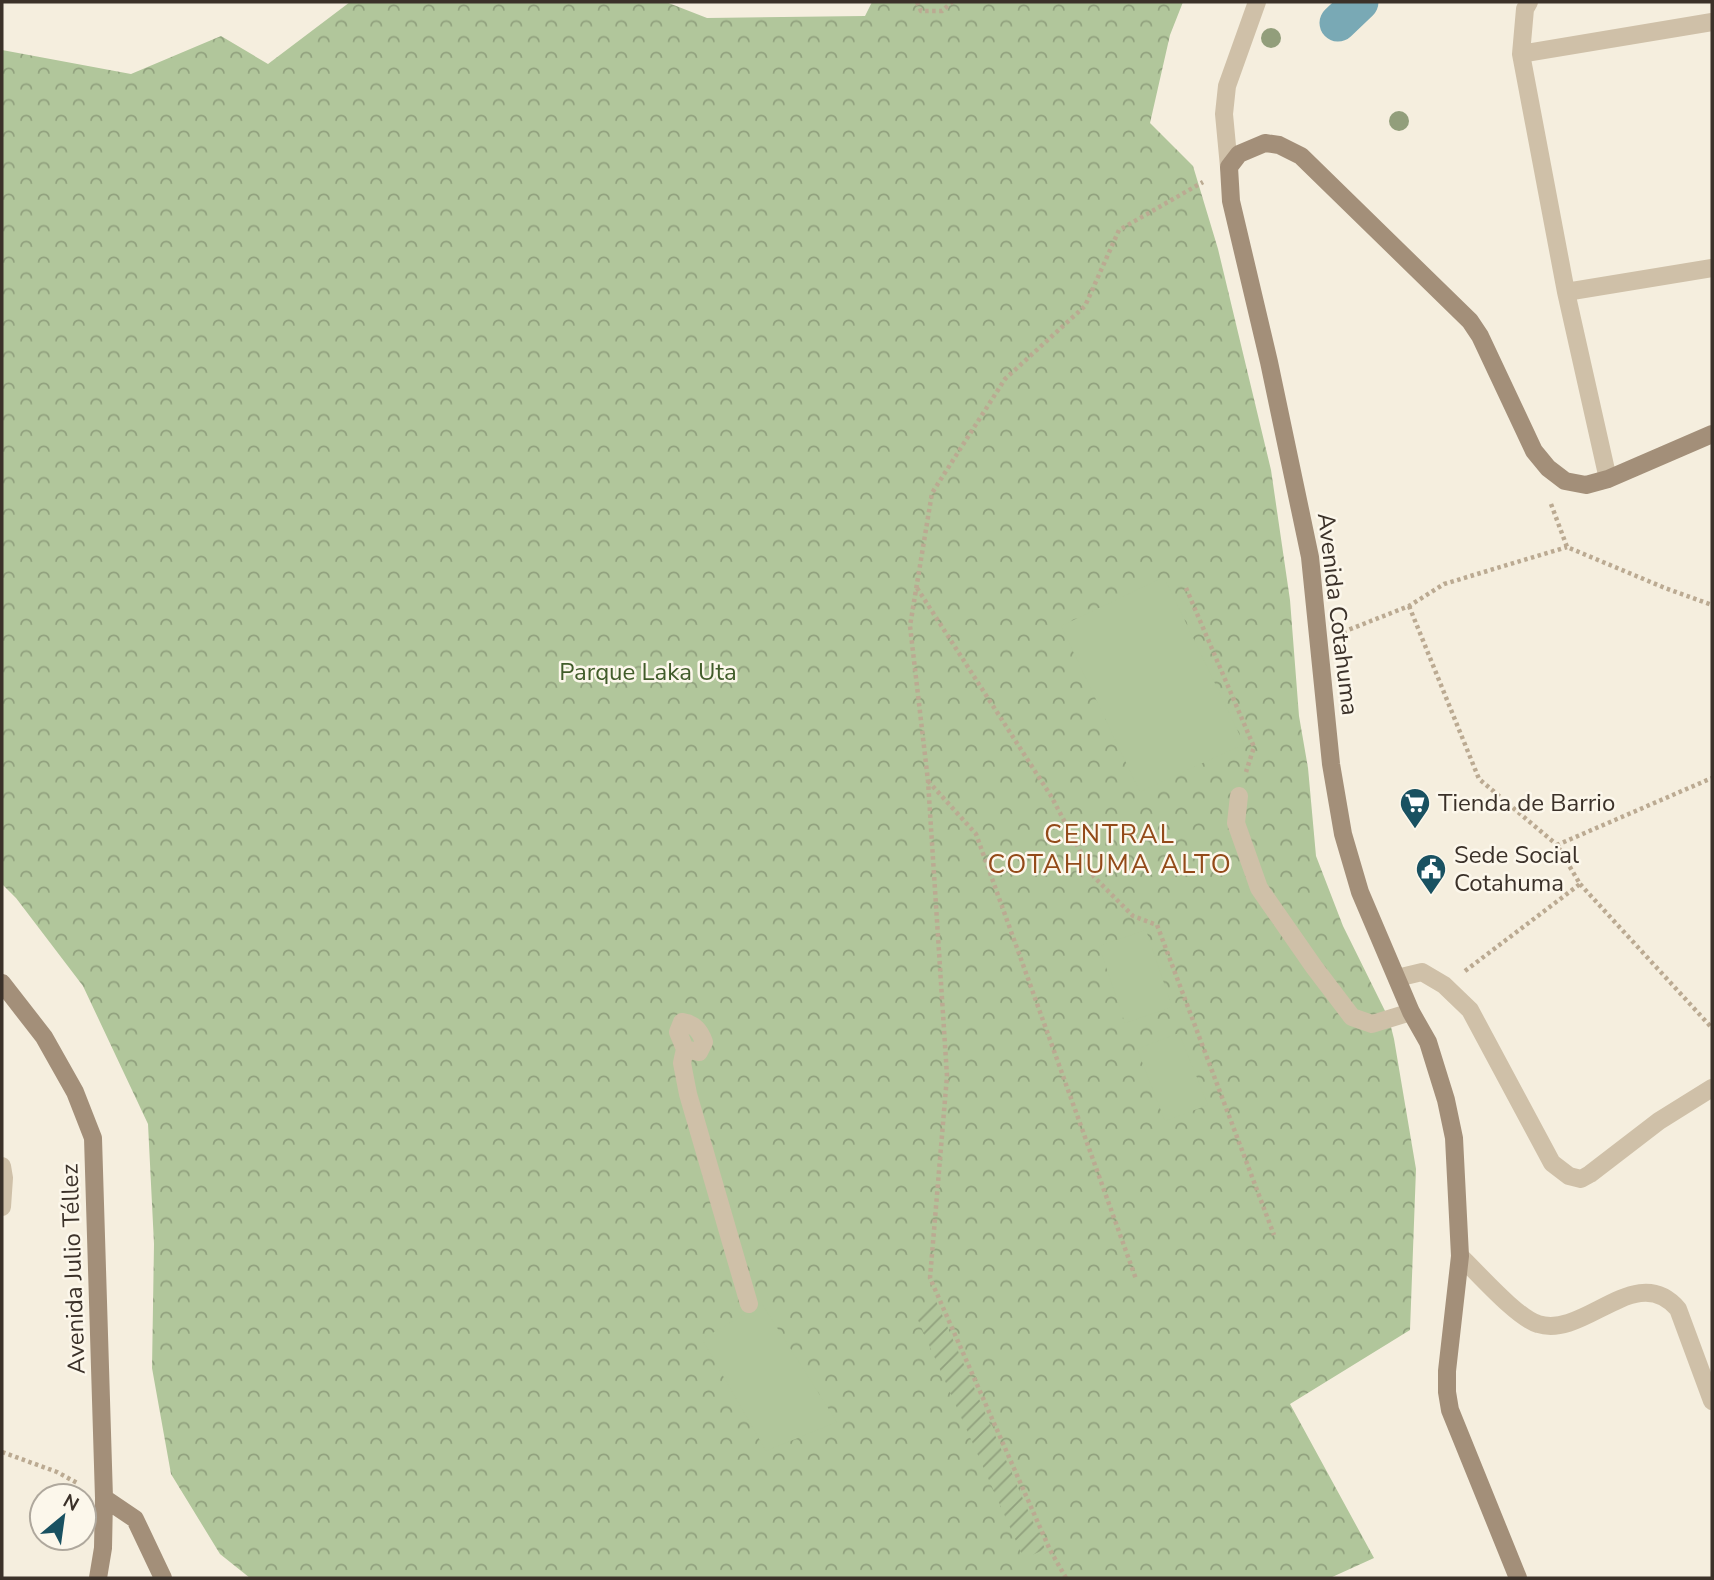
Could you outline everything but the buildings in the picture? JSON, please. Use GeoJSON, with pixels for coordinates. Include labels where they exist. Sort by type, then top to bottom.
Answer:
{"type":"FeatureCollection","features":[{"type":"Feature","properties":{"kind":"main road"},"geometry":{"type":"LineString","coordinates":[[1229,167],[1239,154],[1265,144],[1279,145],[1301,156],[1470,321],[1480,336],[1534,451],[1548,468],[1565,481],[1586,485],[1608,479],[1712,434]]}},
{"type":"Feature","properties":{"kind":"main road","name":"Avenida Cotahuma"},"geometry":{"type":"LineString","coordinates":[[1229,167],[1231,201],[1269,362],[1310,557],[1331,764],[1343,834],[1360,892],[1411,1012],[1428,1042],[1446,1100],[1454,1138],[1460,1256],[1447,1392],[1450,1410],[1518,1578]]}},
{"type":"Feature","properties":{"kind":"main road","name":"Avenida Julio Téllez"},"geometry":{"type":"LineString","coordinates":[[2,983],[44,1037],[75,1093],[93,1138],[104,1498],[103,1548],[98,1578]]}},
{"type":"Feature","properties":{"kind":"main road"},"geometry":{"type":"LineString","coordinates":[[104,1498],[135,1519],[163,1578]]}},
{"type":"Feature","properties":{"kind":"street"},"geometry":{"type":"LineString","coordinates":[[1229,167],[1224,114],[1227,86],[1257,2]]}},
{"type":"Feature","properties":{"kind":"street"},"geometry":{"type":"LineString","coordinates":[[1529,2],[1525,9],[1521,54],[1566,292],[1608,479]]}},
{"type":"Feature","properties":{"kind":"street"},"geometry":{"type":"LineString","coordinates":[[1521,54],[1712,22]]}},
{"type":"Feature","properties":{"kind":"street"},"geometry":{"type":"LineString","coordinates":[[1566,292],[1712,268]]}},
{"type":"Feature","properties":{"kind":"street"},"geometry":{"type":"LineString","coordinates":[[1239,796],[1236,823],[1259,888],[1352,1017],[1373,1024],[1411,1012]]}},
{"type":"Feature","properties":{"kind":"street"},"geometry":{"type":"LineString","coordinates":[[1397,978],[1422,972],[1444,985],[1470,1010],[1552,1163],[1569,1177],[1581,1179],[1590,1174],[1659,1121],[1712,1088]]}},
{"type":"Feature","properties":{"kind":"street"},"geometry":{"type":"LineString","coordinates":[[685,1049],[682,1063],[688,1094],[749,1304]]}},
{"type":"Feature","properties":{"kind":"street"},"geometry":{"type":"LineString","coordinates":[[2,1166],[2,1208]]}},
{"type":"Feature","properties":{"kind":"street"},"geometry":{"type":"LineString","coordinates":[[1460,1256],[1522,1315],[1537,1324],[1556,1326],[1640,1292],[1661,1294],[1678,1309],[1712,1401]]}},
{"type":"Feature","properties":{"kind":"path"},"geometry":{"type":"LineString","coordinates":[[917,2],[921,11],[942,12],[951,2]]}},
{"type":"Feature","properties":{"kind":"path"},"geometry":{"type":"LineString","coordinates":[[1066,1578],[1050,1550],[930,1278],[947,1076],[928,781],[910,626],[932,493],[1005,379],[1085,306],[1119,230],[1229,167]]}},
{"type":"Feature","properties":{"kind":"path"},"geometry":{"type":"LineString","coordinates":[[1565,481],[1550,501],[1567,547]]}},
{"type":"Feature","properties":{"kind":"path"},"geometry":{"type":"LineString","coordinates":[[1317,642],[1409,606],[1444,584],[1567,547],[1712,605]]}},
{"type":"Feature","properties":{"kind":"path"},"geometry":{"type":"LineString","coordinates":[[916,587],[1051,796],[1094,877],[1133,916],[1157,925],[1274,1235]]}},
{"type":"Feature","properties":{"kind":"path"},"geometry":{"type":"LineString","coordinates":[[1186,588],[1254,747],[1247,766],[1245,787],[1239,796]]}},
{"type":"Feature","properties":{"kind":"path"},"geometry":{"type":"LineString","coordinates":[[1409,606],[1479,779],[1556,845],[1580,884],[1712,1028]]}},
{"type":"Feature","properties":{"kind":"path"},"geometry":{"type":"LineString","coordinates":[[1556,845],[1712,778]]}},
{"type":"Feature","properties":{"kind":"path"},"geometry":{"type":"LineString","coordinates":[[928,781],[976,834],[1136,1279]]}},
{"type":"Feature","properties":{"kind":"path"},"geometry":{"type":"LineString","coordinates":[[1444,985],[1480,962],[1580,884]]}},
{"type":"Feature","properties":{"kind":"path"},"geometry":{"type":"LineString","coordinates":[[2,1452],[57,1472],[104,1498]]}},
{"type":"Feature","properties":{"kind":"green space","name":"Parque Laka Uta"},"geometry":{"type":"Polygon","coordinates":[[[350,2],[666,2],[707,18],[865,16],[872,2],[1183,2],[1170,35],[1150,123],[1193,166],[1218,249],[1271,470],[1290,600],[1299,716],[1308,768],[1316,856],[1343,926],[1389,1019],[1416,1169],[1410,1330],[1290,1404],[1374,1558],[1330,1578],[250,1578],[220,1554],[171,1474],[152,1368],[154,1244],[148,1124],[83,986],[16,898],[2,884],[2,50],[131,74],[221,36],[268,64],[350,2]]]}},
{"type":"Feature","properties":{"kind":"green space"},"geometry":{"type":"Polygon","coordinates":[[[1164,577],[1244,744],[1140,792],[1061,626],[1164,577]]]}},
{"type":"Feature","properties":{"kind":"green space"},"geometry":{"type":"Polygon","coordinates":[[[1146,930],[1172,1007],[1125,1023],[1099,946],[1146,930]]]}},
{"type":"Feature","properties":{"kind":"green space"},"geometry":{"type":"Polygon","coordinates":[[[1179,1033],[1208,1105],[1165,1121],[1137,1049],[1179,1033]]]}},
{"type":"Feature","properties":{"kind":"green space"},"geometry":{"type":"Polygon","coordinates":[[[936,1301],[1045,1549],[1024,1559],[914,1311],[936,1301]]]}},
{"type":"Feature","properties":{"kind":"green space"},"geometry":{"type":"Polygon","coordinates":[[[762,1304],[837,1422],[766,1451],[702,1339],[762,1304]]]}},
{"type":"Feature","properties":{"kind":"waterway"},"geometry":{"type":"LineString","coordinates":[[1338,23],[1360,2]]}},
{"type":"Feature","properties":{"kind":"place","name":"Tienda de Barrio"},"geometry":{"type":"Point","coordinates":[1415,830]}},
{"type":"Feature","properties":{"kind":"place","name":"Sede Social Cotahuma"},"geometry":{"type":"Point","coordinates":[1431,896]}},
{"type":"Feature","properties":{"kind":"district","name":"CENTRAL COTAHUMA ALTO"},"geometry":{"type":"Point","coordinates":[1110,849]}}]}
